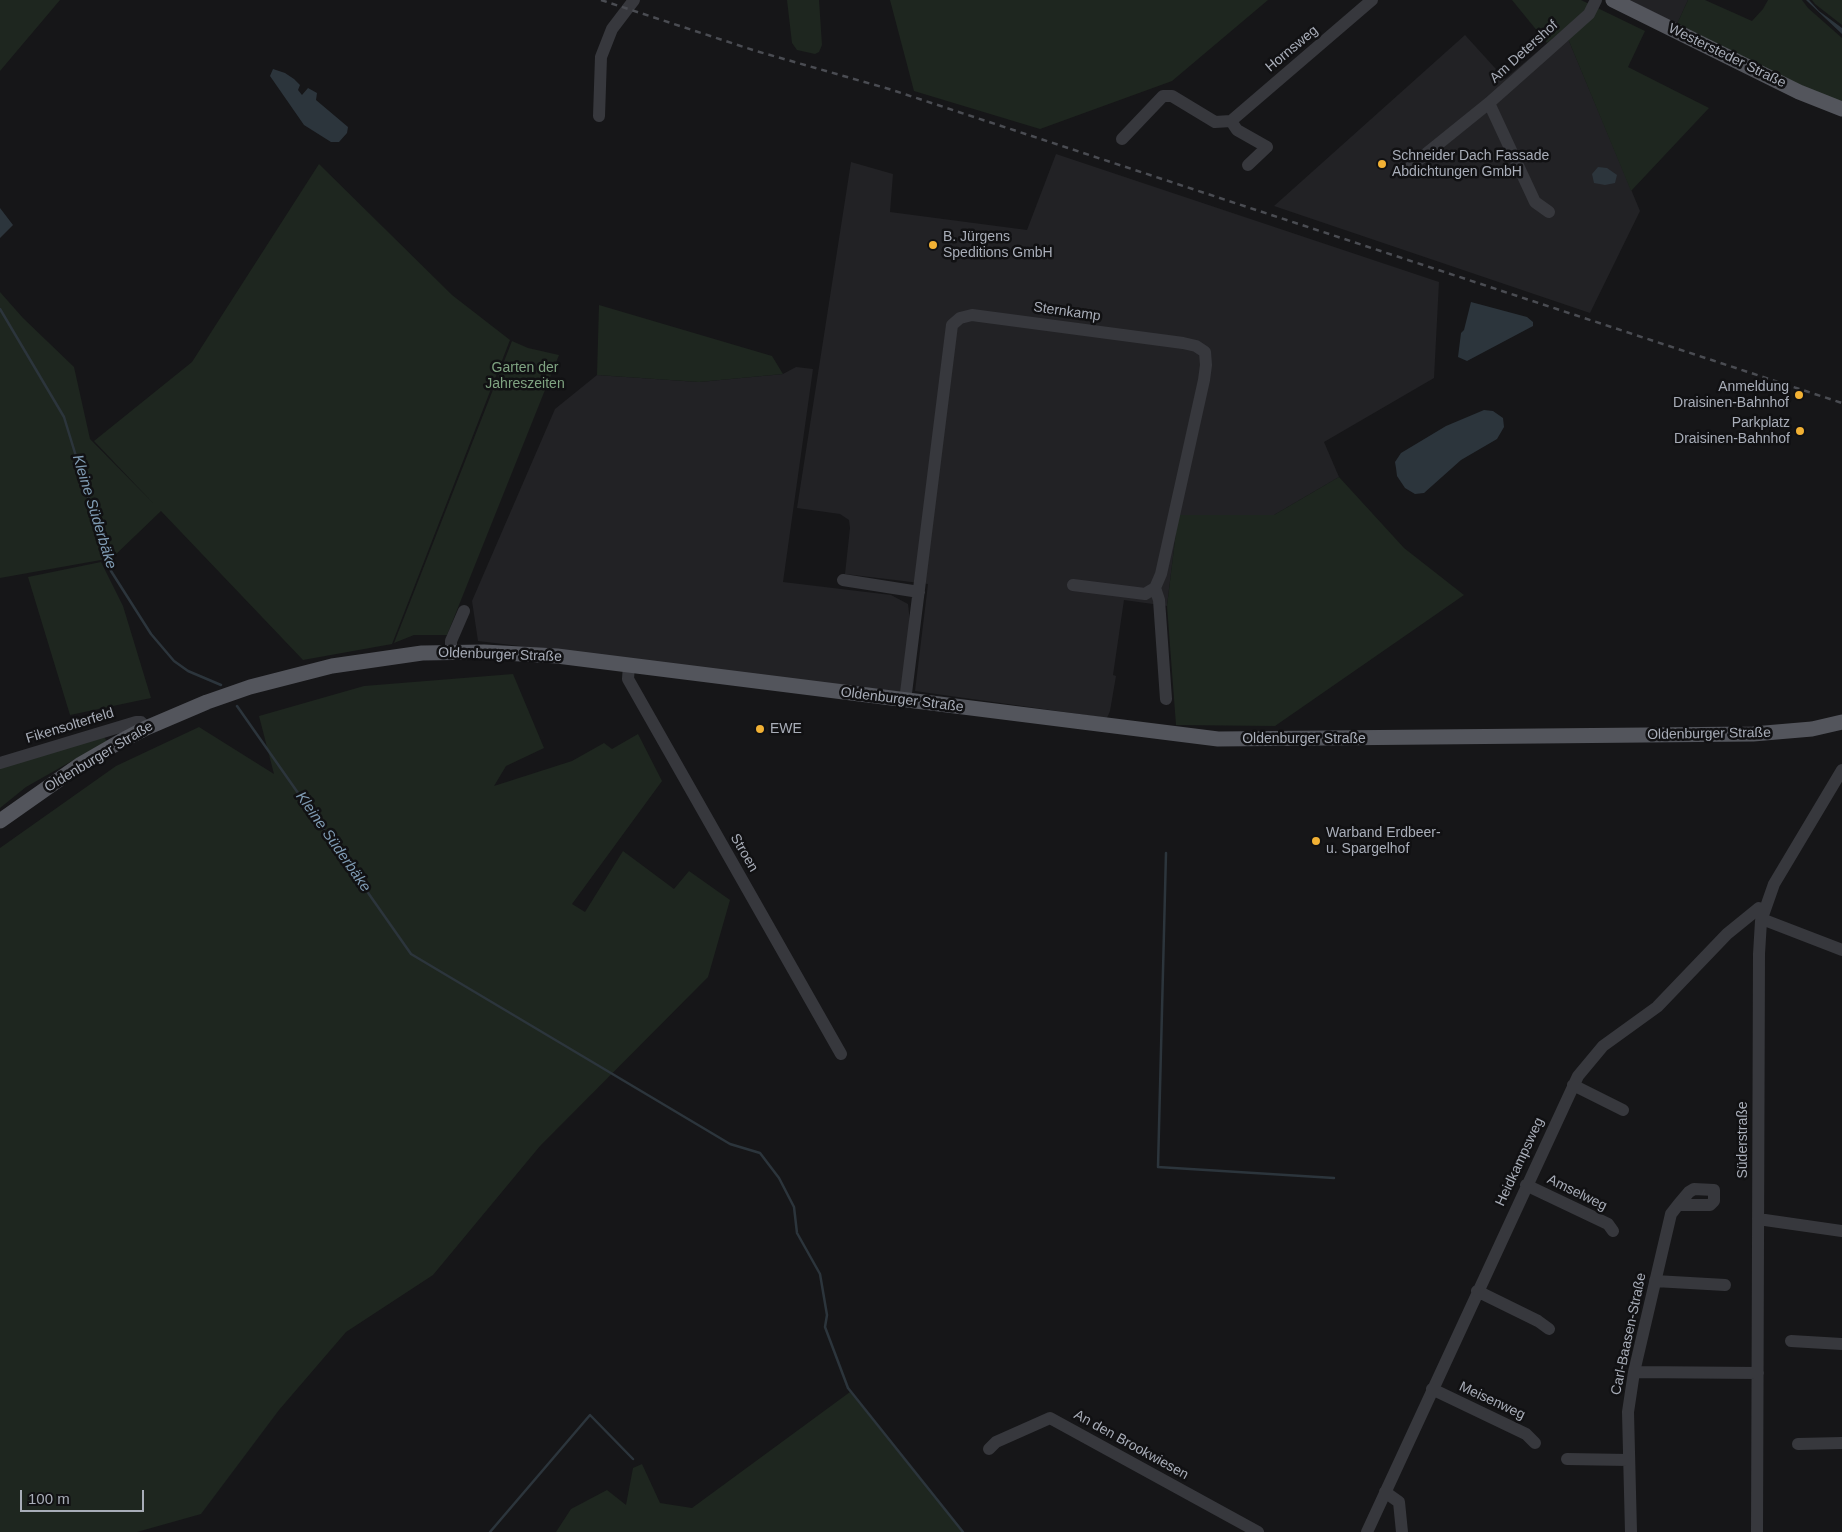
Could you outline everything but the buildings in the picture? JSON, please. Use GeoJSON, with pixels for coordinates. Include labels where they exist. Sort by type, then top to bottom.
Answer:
{"type":"FeatureCollection","features":[{"type":"Feature","properties":{"kind":"main road","name":"Westersteder Straße"},"geometry":{"type":"LineString","coordinates":[[1613,0],[1783,84],[1842,110]]}},
{"type":"Feature","properties":{"kind":"main road","name":"Oldenburger Straße"},"geometry":{"type":"LineString","coordinates":[[0,822],[81,764],[146,728],[206,702],[290,676],[360,661],[451,652],[557,656],[1200,737],[1246,740],[1753,734],[1812,729],[1842,722]]}},
{"type":"Feature","properties":{"kind":"street"},"geometry":{"type":"LineString","coordinates":[[599,116],[601,57],[612,29],[634,0]]}},
{"type":"Feature","properties":{"kind":"street","name":"Hornsweg"},"geometry":{"type":"LineString","coordinates":[[1231,121],[1372,0]]}},
{"type":"Feature","properties":{"kind":"street","name":"Am Detershof"},"geometry":{"type":"LineString","coordinates":[[1411,166],[1489,103],[1589,14],[1596,0]]}},
{"type":"Feature","properties":{"kind":"street"},"geometry":{"type":"LineString","coordinates":[[1122,139],[1163,96],[1172,96],[1215,122],[1231,121],[1237,130],[1267,147],[1248,165]]}},
{"type":"Feature","properties":{"kind":"street","name":"Am Detershof"},"geometry":{"type":"LineString","coordinates":[[1489,103],[1535,202],[1549,212]]}},
{"type":"Feature","properties":{"kind":"street","name":"Sternkamp"},"geometry":{"type":"LineString","coordinates":[[905,700],[952,325],[960,318],[972,315],[1184,343],[1196,346],[1205,352],[1204,380],[1156,588],[1159,600],[1166,700]]}},
{"type":"Feature","properties":{"kind":"street"},"geometry":{"type":"LineString","coordinates":[[843,580],[919,592]]}},
{"type":"Feature","properties":{"kind":"street"},"geometry":{"type":"LineString","coordinates":[[1073,585],[1145,594],[1156,588]]}},
{"type":"Feature","properties":{"kind":"street"},"geometry":{"type":"LineString","coordinates":[[451,652],[451,641],[464,611]]}},
{"type":"Feature","properties":{"kind":"street","name":"Stroen"},"geometry":{"type":"LineString","coordinates":[[629,665],[628,679],[841,1054]]}},
{"type":"Feature","properties":{"kind":"street","name":"Fikensolterfeld"},"geometry":{"type":"LineString","coordinates":[[0,763],[136,722],[141,722],[146,728]]}},
{"type":"Feature","properties":{"kind":"street","name":"Süderstraße"},"geometry":{"type":"LineString","coordinates":[[1757,1532],[1759,954],[1763,916],[1774,884],[1842,770]]}},
{"type":"Feature","properties":{"kind":"street","name":"Heidkampsweg"},"geometry":{"type":"LineString","coordinates":[[1367,1532],[1526,1185],[1574,1085],[1590,1059],[1603,1046],[1657,1007],[1727,934],[1759,908],[1763,916]]}},
{"type":"Feature","properties":{"kind":"street"},"geometry":{"type":"LineString","coordinates":[[1763,916],[1767,921],[1842,950]]}},
{"type":"Feature","properties":{"kind":"street"},"geometry":{"type":"LineString","coordinates":[[1574,1085],[1623,1110]]}},
{"type":"Feature","properties":{"kind":"street","name":"Amselweg"},"geometry":{"type":"LineString","coordinates":[[1526,1185],[1608,1224],[1613,1231]]}},
{"type":"Feature","properties":{"kind":"street","name":"Carl-Baasen-Straße"},"geometry":{"type":"LineString","coordinates":[[1631,1532],[1628,1412],[1634,1372],[1654,1281],[1671,1214],[1678,1205]]}},
{"type":"Feature","properties":{"kind":"street"},"geometry":{"type":"LineString","coordinates":[[1758,1219],[1842,1231]]}},
{"type":"Feature","properties":{"kind":"street"},"geometry":{"type":"LineString","coordinates":[[1654,1281],[1725,1285]]}},
{"type":"Feature","properties":{"kind":"street"},"geometry":{"type":"LineString","coordinates":[[1477,1291],[1538,1320],[1549,1329]]}},
{"type":"Feature","properties":{"kind":"street"},"geometry":{"type":"LineString","coordinates":[[1791,1341],[1842,1344]]}},
{"type":"Feature","properties":{"kind":"street"},"geometry":{"type":"LineString","coordinates":[[1634,1372],[1758,1373]]}},
{"type":"Feature","properties":{"kind":"street","name":"Meisenweg"},"geometry":{"type":"LineString","coordinates":[[1432,1390],[1526,1434],[1535,1443]]}},
{"type":"Feature","properties":{"kind":"street","name":"An den Brookwiesen"},"geometry":{"type":"LineString","coordinates":[[989,1449],[996,1442],[1050,1418],[1258,1532]]}},
{"type":"Feature","properties":{"kind":"street"},"geometry":{"type":"LineString","coordinates":[[1798,1444],[1842,1443]]}},
{"type":"Feature","properties":{"kind":"street"},"geometry":{"type":"LineString","coordinates":[[1567,1459],[1628,1460]]}},
{"type":"Feature","properties":{"kind":"street"},"geometry":{"type":"LineString","coordinates":[[1385,1492],[1399,1502],[1402,1532]]}},
{"type":"Feature","properties":{"kind":"shaded area"},"geometry":{"type":"Polygon","coordinates":[[[1630,0],[1688,0],[1677,24],[1630,0]]]}},
{"type":"Feature","properties":{"kind":"shaded area"},"geometry":{"type":"Polygon","coordinates":[[[1806,0],[1809,0],[1819,11],[1842,28],[1842,34],[1806,0]]]}},
{"type":"Feature","properties":{"kind":"shaded area"},"geometry":{"type":"Polygon","coordinates":[[[1564,29],[1640,211],[1590,313],[1274,206],[1465,35],[1505,79],[1564,29]]]}},
{"type":"Feature","properties":{"kind":"shaded area"},"geometry":{"type":"Polygon","coordinates":[[[273,69],[285,73],[294,79],[300,85],[298,90],[302,95],[308,88],[317,93],[316,100],[348,127],[347,133],[339,142],[331,142],[304,125],[270,76],[273,69]]]}},
{"type":"Feature","properties":{"kind":"shaded area"},"geometry":{"type":"Polygon","coordinates":[[[1056,154],[1439,282],[1434,378],[1324,442],[1339,477],[1274,515],[1178,516],[1167,606],[1124,600],[1113,675],[1116,676],[1107,718],[915,691],[928,584],[845,574],[850,528],[849,520],[840,514],[797,508],[851,162],[893,174],[890,212],[1027,230],[1056,154]]]}},
{"type":"Feature","properties":{"kind":"shaded area"},"geometry":{"type":"Polygon","coordinates":[[[1598,167],[1607,168],[1617,175],[1615,183],[1605,185],[1594,183],[1592,174],[1598,167]]]}},
{"type":"Feature","properties":{"kind":"shaded area"},"geometry":{"type":"Polygon","coordinates":[[[0,208],[13,225],[0,238],[0,208]]]}},
{"type":"Feature","properties":{"kind":"shaded area"},"geometry":{"type":"Polygon","coordinates":[[[1471,302],[1527,317],[1533,322],[1533,326],[1467,361],[1458,357],[1461,333],[1464,330],[1471,302]]]}},
{"type":"Feature","properties":{"kind":"shaded area"},"geometry":{"type":"Polygon","coordinates":[[[796,367],[813,369],[783,582],[891,595],[908,604],[910,622],[901,692],[478,641],[472,601],[555,409],[597,375],[699,382],[783,374],[796,367]]]}},
{"type":"Feature","properties":{"kind":"shaded area"},"geometry":{"type":"Polygon","coordinates":[[[1484,410],[1493,411],[1503,418],[1504,427],[1497,439],[1461,460],[1424,493],[1415,494],[1405,488],[1397,476],[1395,462],[1401,453],[1446,426],[1484,410]]]}},
{"type":"Feature","properties":{"kind":"green space"},"geometry":{"type":"Polygon","coordinates":[[[0,0],[60,0],[0,71],[0,0]]]}},
{"type":"Feature","properties":{"kind":"green space"},"geometry":{"type":"Polygon","coordinates":[[[787,0],[819,0],[822,45],[819,52],[815,54],[797,50],[792,43],[787,0]]]}},
{"type":"Feature","properties":{"kind":"green space"},"geometry":{"type":"Polygon","coordinates":[[[890,0],[1268,0],[1172,81],[1040,129],[914,91],[890,0]]]}},
{"type":"Feature","properties":{"kind":"green space"},"geometry":{"type":"Polygon","coordinates":[[[1512,0],[1581,0],[1645,31],[1628,67],[1709,108],[1631,191],[1564,29],[1547,43],[1512,0]]]}},
{"type":"Feature","properties":{"kind":"green space"},"geometry":{"type":"Polygon","coordinates":[[[1688,0],[1705,0],[1752,21],[1768,0],[1802,0],[1808,8],[1842,38],[1842,103],[1825,97],[1677,24],[1688,0]]]}},
{"type":"Feature","properties":{"kind":"green space"},"geometry":{"type":"Polygon","coordinates":[[[1812,0],[1842,0],[1842,25],[1815,4],[1812,0]]]}},
{"type":"Feature","properties":{"kind":"green space"},"geometry":{"type":"Polygon","coordinates":[[[319,164],[452,295],[510,340],[392,644],[303,660],[161,511],[112,558],[0,578],[0,292],[23,318],[74,367],[90,439],[154,504],[94,441],[192,362],[319,164]]]}},
{"type":"Feature","properties":{"kind":"green space"},"geometry":{"type":"Polygon","coordinates":[[[599,305],[772,356],[783,374],[699,382],[597,375],[599,305]]]}},
{"type":"Feature","properties":{"kind":"green space","name":"Garten der Jahreszeiten"},"geometry":{"type":"Polygon","coordinates":[[[512,341],[528,348],[559,355],[447,635],[414,635],[394,643],[512,341]]]}},
{"type":"Feature","properties":{"kind":"green space"},"geometry":{"type":"Polygon","coordinates":[[[1339,477],[1404,548],[1464,595],[1275,726],[1176,725],[1167,606],[1178,515],[1274,515],[1339,477]]]}},
{"type":"Feature","properties":{"kind":"green space"},"geometry":{"type":"Polygon","coordinates":[[[101,562],[123,606],[151,698],[70,715],[28,577],[101,562]]]}},
{"type":"Feature","properties":{"kind":"green space"},"geometry":{"type":"Polygon","coordinates":[[[513,674],[544,748],[506,766],[494,786],[572,761],[604,743],[612,749],[638,734],[662,781],[572,904],[585,912],[623,851],[674,889],[689,871],[730,900],[708,977],[540,1146],[433,1275],[346,1332],[279,1410],[201,1514],[137,1532],[0,1532],[0,848],[116,766],[199,727],[274,774],[259,716],[364,686],[513,674]]]}},
{"type":"Feature","properties":{"kind":"green space"},"geometry":{"type":"Polygon","coordinates":[[[103,736],[107,741],[26,787],[0,808],[0,766],[103,736]]]}},
{"type":"Feature","properties":{"kind":"green space"},"geometry":{"type":"Polygon","coordinates":[[[850,1392],[963,1532],[556,1532],[571,1509],[607,1490],[626,1505],[633,1468],[642,1464],[660,1503],[692,1508],[850,1392]]]}},
{"type":"Feature","properties":{"kind":"waterway","name":"Kleine Süderbäke"},"geometry":{"type":"LineString","coordinates":[[0,309],[64,417],[111,571],[151,634],[174,661],[188,671],[221,685]]}},
{"type":"Feature","properties":{"kind":"waterway"},"geometry":{"type":"LineString","coordinates":[[237,706],[411,954],[730,1144],[760,1153],[779,1178],[794,1207],[797,1233],[820,1274],[827,1315],[825,1327],[848,1388],[963,1532]]}},
{"type":"Feature","properties":{"kind":"waterway"},"geometry":{"type":"LineString","coordinates":[[1166,853],[1158,1167],[1334,1178]]}},
{"type":"Feature","properties":{"kind":"waterway"},"geometry":{"type":"LineString","coordinates":[[490,1532],[590,1415],[633,1459]]}},
{"type":"Feature","properties":{"kind":"railway"},"geometry":{"type":"LineString","coordinates":[[601,0],[756,51],[889,89],[1842,403]]}},
{"type":"Feature","properties":{"kind":"place","name":"Schneider Dach Fassade Abdichtungen GmbH"},"geometry":{"type":"Point","coordinates":[1382,164]}},
{"type":"Feature","properties":{"kind":"place","name":"B. Jürgens Speditions GmbH"},"geometry":{"type":"Point","coordinates":[933,245]}},
{"type":"Feature","properties":{"kind":"place","name":"Anmeldung Draisinen-Bahnhof"},"geometry":{"type":"Point","coordinates":[1799,395]}},
{"type":"Feature","properties":{"kind":"place","name":"Parkplatz Draisinen-Bahnhof"},"geometry":{"type":"Point","coordinates":[1800,431]}},
{"type":"Feature","properties":{"kind":"place","name":"EWE"},"geometry":{"type":"Point","coordinates":[760,729]}},
{"type":"Feature","properties":{"kind":"place","name":"Warband Erdbeer- u. Spargelhof"},"geometry":{"type":"Point","coordinates":[1316,841]}}]}
